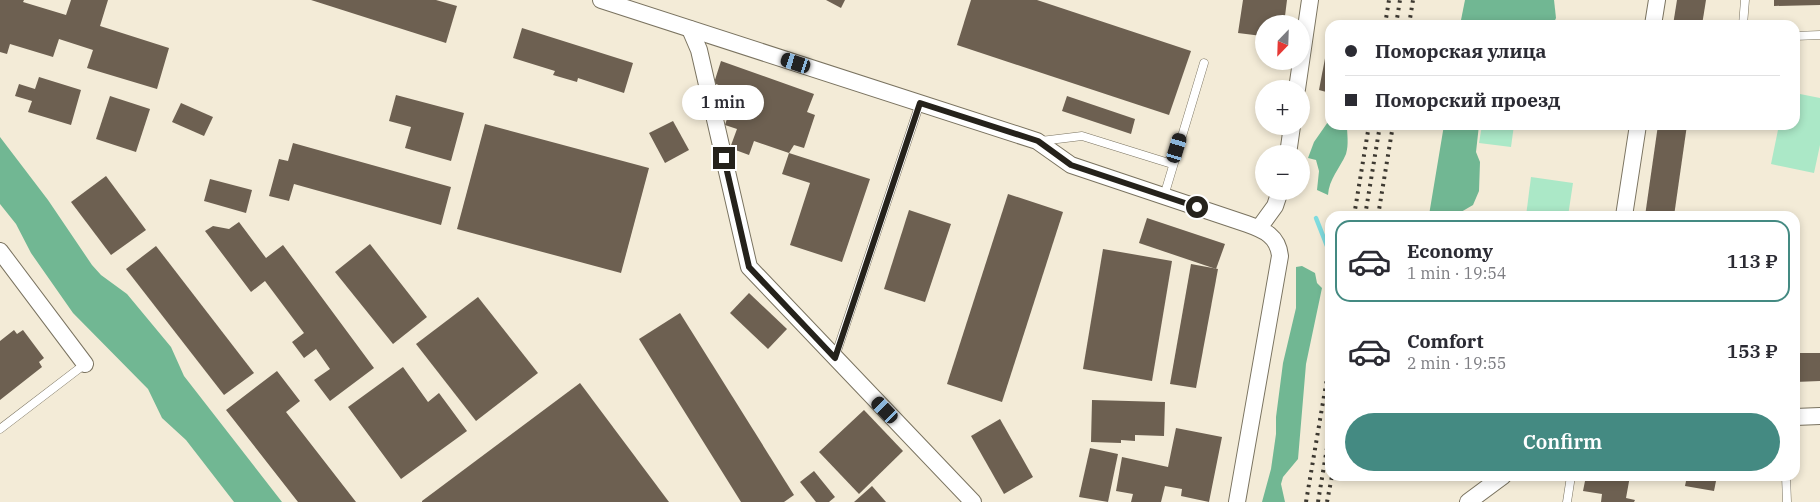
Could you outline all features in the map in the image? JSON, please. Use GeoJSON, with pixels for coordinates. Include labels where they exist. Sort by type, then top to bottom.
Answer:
{"type":"FeatureCollection","features":[{"type":"Feature","properties":{"kind":"street"},"geometry":{"type":"LineString","coordinates":[[601,0],[1038,141],[1071,165],[1259,228],[1272,236],[1279,249],[1280,256],[1237,502]]}},
{"type":"Feature","properties":{"kind":"street"},"geometry":{"type":"LineString","coordinates":[[1299,80],[1310,0]]}},
{"type":"Feature","properties":{"kind":"street"},"geometry":{"type":"LineString","coordinates":[[1655,20],[1657,0]]}},
{"type":"Feature","properties":{"kind":"street"},"geometry":{"type":"LineString","coordinates":[[690,29],[699,50],[749,267],[973,502]]}},
{"type":"Feature","properties":{"kind":"street"},"geometry":{"type":"LineString","coordinates":[[1625,211],[1637,130]]}},
{"type":"Feature","properties":{"kind":"street"},"geometry":{"type":"LineString","coordinates":[[1259,228],[1275,206],[1277,200]]}},
{"type":"Feature","properties":{"kind":"street"},"geometry":{"type":"LineString","coordinates":[[0,251],[85,364]]}},
{"type":"Feature","properties":{"kind":"street"},"geometry":{"type":"LineString","coordinates":[[1800,417],[1820,416]]}},
{"type":"Feature","properties":{"kind":"street"},"geometry":{"type":"LineString","coordinates":[[1468,502],[1496,481]]}},
{"type":"Feature","properties":{"kind":"lane"},"geometry":{"type":"LineString","coordinates":[[1743,20],[1745,0]]}},
{"type":"Feature","properties":{"kind":"lane"},"geometry":{"type":"LineString","coordinates":[[1800,36],[1820,35]]}},
{"type":"Feature","properties":{"kind":"lane"},"geometry":{"type":"LineString","coordinates":[[1164,196],[1172,164],[1204,63]]}},
{"type":"Feature","properties":{"kind":"lane"},"geometry":{"type":"LineString","coordinates":[[835,358],[920,103]]}},
{"type":"Feature","properties":{"kind":"lane"},"geometry":{"type":"LineString","coordinates":[[1038,141],[1082,136],[1172,164]]}},
{"type":"Feature","properties":{"kind":"lane"},"geometry":{"type":"LineString","coordinates":[[0,429],[85,364]]}},
{"type":"Feature","properties":{"kind":"lane"},"geometry":{"type":"LineString","coordinates":[[1567,502],[1570,481]]}},
{"type":"Feature","properties":{"kind":"lane"},"geometry":{"type":"LineString","coordinates":[[1786,481],[1787,502]]}},
{"type":"Feature","properties":{"kind":"green space"},"geometry":{"type":"Polygon","coordinates":[[[1465,0],[1554,0],[1555,20],[1461,20],[1465,0]]]}},
{"type":"Feature","properties":{"kind":"green space"},"geometry":{"type":"Polygon","coordinates":[[[1800,94],[1820,98],[1820,145],[1814,173],[1771,164],[1778,130],[1800,130],[1800,94]]]}},
{"type":"Feature","properties":{"kind":"green space"},"geometry":{"type":"Polygon","coordinates":[[[1325,126],[1325,130],[1347,130],[1346,154],[1333,179],[1328,195],[1317,190],[1319,171],[1316,160],[1310,158],[1314,142],[1325,126]]]}},
{"type":"Feature","properties":{"kind":"green space"},"geometry":{"type":"Polygon","coordinates":[[[1443,130],[1478,130],[1476,152],[1480,162],[1479,191],[1473,205],[1463,211],[1430,211],[1443,130]]]}},
{"type":"Feature","properties":{"kind":"green space"},"geometry":{"type":"Polygon","coordinates":[[[1481,130],[1513,130],[1511,147],[1479,143],[1481,130]]]}},
{"type":"Feature","properties":{"kind":"green space"},"geometry":{"type":"Polygon","coordinates":[[[0,137],[48,200],[92,265],[101,275],[127,294],[171,347],[184,376],[282,502],[234,502],[186,440],[162,418],[148,389],[73,313],[31,253],[16,224],[0,204],[0,137]]]}},
{"type":"Feature","properties":{"kind":"green space"},"geometry":{"type":"Polygon","coordinates":[[[1531,177],[1573,183],[1569,211],[1527,211],[1531,177]]]}},
{"type":"Feature","properties":{"kind":"green space"},"geometry":{"type":"Polygon","coordinates":[[[1302,266],[1315,273],[1317,283],[1322,288],[1306,364],[1298,459],[1283,477],[1281,484],[1285,502],[1262,502],[1271,469],[1283,363],[1296,308],[1296,267],[1302,266]]]}},
{"type":"Feature","properties":{"kind":"building"},"geometry":{"type":"Polygon","coordinates":[[[0,0],[24,0],[23,2],[66,15],[71,0],[108,0],[100,26],[169,48],[157,89],[87,68],[93,50],[59,39],[53,57],[10,44],[7,54],[0,52],[0,0]]]}},
{"type":"Feature","properties":{"kind":"building"},"geometry":{"type":"Polygon","coordinates":[[[311,0],[436,0],[457,6],[446,43],[311,0]]]}},
{"type":"Feature","properties":{"kind":"building"},"geometry":{"type":"Polygon","coordinates":[[[826,0],[845,0],[841,8],[826,0]]]}},
{"type":"Feature","properties":{"kind":"building"},"geometry":{"type":"Polygon","coordinates":[[[971,0],[1037,0],[1191,51],[1169,115],[957,45],[971,0]]]}},
{"type":"Feature","properties":{"kind":"building"},"geometry":{"type":"Polygon","coordinates":[[[1243,0],[1287,0],[1285,15],[1255,15],[1255,35],[1238,33],[1243,0]]]}},
{"type":"Feature","properties":{"kind":"building"},"geometry":{"type":"Polygon","coordinates":[[[1677,0],[1706,0],[1703,20],[1674,20],[1677,0]]]}},
{"type":"Feature","properties":{"kind":"building"},"geometry":{"type":"Polygon","coordinates":[[[1774,0],[1820,0],[1820,5],[1774,6],[1774,0]]]}},
{"type":"Feature","properties":{"kind":"building"},"geometry":{"type":"Polygon","coordinates":[[[522,28],[633,63],[624,93],[578,78],[577,82],[553,75],[555,71],[513,58],[522,28]]]}},
{"type":"Feature","properties":{"kind":"building"},"geometry":{"type":"Polygon","coordinates":[[[1325,58],[1325,92],[1319,90],[1325,58]]]}},
{"type":"Feature","properties":{"kind":"building"},"geometry":{"type":"Polygon","coordinates":[[[721,61],[814,94],[807,112],[815,115],[804,148],[794,145],[789,153],[754,141],[749,155],[730,148],[737,129],[725,125],[731,106],[718,101],[723,87],[714,83],[721,61]]]}},
{"type":"Feature","properties":{"kind":"building"},"geometry":{"type":"Polygon","coordinates":[[[39,77],[81,90],[71,125],[28,112],[32,101],[15,96],[19,84],[35,89],[39,77]]]}},
{"type":"Feature","properties":{"kind":"building"},"geometry":{"type":"Polygon","coordinates":[[[396,95],[464,113],[451,161],[405,148],[411,127],[389,121],[396,95]]]}},
{"type":"Feature","properties":{"kind":"building"},"geometry":{"type":"Polygon","coordinates":[[[110,96],[150,109],[136,152],[96,139],[110,96]]]}},
{"type":"Feature","properties":{"kind":"building"},"geometry":{"type":"Polygon","coordinates":[[[1067,96],[1135,119],[1131,134],[1062,111],[1067,96]]]}},
{"type":"Feature","properties":{"kind":"building"},"geometry":{"type":"Polygon","coordinates":[[[181,103],[213,117],[204,136],[172,122],[181,103]]]}},
{"type":"Feature","properties":{"kind":"building"},"geometry":{"type":"Polygon","coordinates":[[[673,121],[689,150],[665,163],[649,133],[673,121]]]}},
{"type":"Feature","properties":{"kind":"building"},"geometry":{"type":"Polygon","coordinates":[[[485,124],[649,168],[621,273],[457,229],[485,124]]]}},
{"type":"Feature","properties":{"kind":"building"},"geometry":{"type":"Polygon","coordinates":[[[1657,130],[1686,130],[1675,211],[1646,211],[1657,130]]]}},
{"type":"Feature","properties":{"kind":"building"},"geometry":{"type":"Polygon","coordinates":[[[293,143],[451,187],[441,225],[294,184],[289,201],[269,196],[279,159],[288,161],[293,143]]]}},
{"type":"Feature","properties":{"kind":"building"},"geometry":{"type":"Polygon","coordinates":[[[789,153],[870,179],[842,262],[790,245],[810,183],[782,174],[789,153]]]}},
{"type":"Feature","properties":{"kind":"building"},"geometry":{"type":"Polygon","coordinates":[[[106,176],[146,230],[111,255],[71,202],[106,176]]]}},
{"type":"Feature","properties":{"kind":"building"},"geometry":{"type":"Polygon","coordinates":[[[210,179],[252,190],[246,213],[204,201],[210,179]]]}},
{"type":"Feature","properties":{"kind":"building"},"geometry":{"type":"Polygon","coordinates":[[[1008,194],[1063,212],[1002,402],[947,384],[1008,194]]]}},
{"type":"Feature","properties":{"kind":"building"},"geometry":{"type":"Polygon","coordinates":[[[909,210],[951,224],[925,302],[884,289],[909,210]]]}},
{"type":"Feature","properties":{"kind":"building"},"geometry":{"type":"Polygon","coordinates":[[[1147,218],[1225,244],[1216,269],[1139,243],[1147,218]]]}},
{"type":"Feature","properties":{"kind":"building"},"geometry":{"type":"Polygon","coordinates":[[[239,222],[266,258],[283,245],[374,368],[330,401],[314,380],[330,369],[316,349],[304,358],[292,342],[304,333],[265,281],[251,292],[205,231],[213,226],[229,229],[239,222]]]}},
{"type":"Feature","properties":{"kind":"building"},"geometry":{"type":"Polygon","coordinates":[[[370,244],[427,317],[393,344],[335,272],[370,244]]]}},
{"type":"Feature","properties":{"kind":"building"},"geometry":{"type":"Polygon","coordinates":[[[156,246],[254,373],[224,395],[126,269],[156,246]]]}},
{"type":"Feature","properties":{"kind":"building"},"geometry":{"type":"Polygon","coordinates":[[[1103,249],[1172,261],[1152,381],[1083,369],[1103,249]]]}},
{"type":"Feature","properties":{"kind":"building"},"geometry":{"type":"Polygon","coordinates":[[[1191,264],[1218,269],[1196,388],[1170,384],[1191,264]]]}},
{"type":"Feature","properties":{"kind":"building"},"geometry":{"type":"Polygon","coordinates":[[[749,293],[787,329],[768,349],[730,313],[749,293]]]}},
{"type":"Feature","properties":{"kind":"building"},"geometry":{"type":"Polygon","coordinates":[[[478,297],[538,373],[476,421],[416,344],[478,297]]]}},
{"type":"Feature","properties":{"kind":"building"},"geometry":{"type":"Polygon","coordinates":[[[680,313],[794,495],[784,502],[741,502],[639,339],[680,313]]]}},
{"type":"Feature","properties":{"kind":"building"},"geometry":{"type":"Polygon","coordinates":[[[14,330],[17,334],[23,330],[44,358],[39,362],[42,367],[0,400],[0,341],[14,330]]]}},
{"type":"Feature","properties":{"kind":"building"},"geometry":{"type":"Polygon","coordinates":[[[1800,353],[1820,353],[1820,381],[1800,382],[1800,353]]]}},
{"type":"Feature","properties":{"kind":"building"},"geometry":{"type":"Polygon","coordinates":[[[403,367],[428,402],[439,393],[467,431],[401,479],[348,407],[403,367]]]}},
{"type":"Feature","properties":{"kind":"building"},"geometry":{"type":"Polygon","coordinates":[[[277,371],[300,401],[286,412],[356,502],[298,502],[226,410],[277,371]]]}},
{"type":"Feature","properties":{"kind":"building"},"geometry":{"type":"Polygon","coordinates":[[[580,383],[669,502],[422,502],[422,501],[580,383]]]}},
{"type":"Feature","properties":{"kind":"building"},"geometry":{"type":"Polygon","coordinates":[[[1092,400],[1165,402],[1164,436],[1135,435],[1135,441],[1121,440],[1121,443],[1091,442],[1092,400]]]}},
{"type":"Feature","properties":{"kind":"building"},"geometry":{"type":"Polygon","coordinates":[[[864,410],[903,451],[859,494],[819,452],[864,410]]]}},
{"type":"Feature","properties":{"kind":"building"},"geometry":{"type":"Polygon","coordinates":[[[1000,419],[1033,477],[1004,494],[971,436],[1000,419]]]}},
{"type":"Feature","properties":{"kind":"building"},"geometry":{"type":"Polygon","coordinates":[[[1176,428],[1222,437],[1209,502],[1181,496],[1182,489],[1165,486],[1161,502],[1131,502],[1133,494],[1116,491],[1122,457],[1168,467],[1176,428]]]}},
{"type":"Feature","properties":{"kind":"building"},"geometry":{"type":"Polygon","coordinates":[[[1090,448],[1118,454],[1108,502],[1079,497],[1090,448]]]}},
{"type":"Feature","properties":{"kind":"building"},"geometry":{"type":"Polygon","coordinates":[[[814,471],[835,497],[829,502],[816,502],[800,482],[814,471]]]}},
{"type":"Feature","properties":{"kind":"building"},"geometry":{"type":"Polygon","coordinates":[[[1585,481],[1629,481],[1626,498],[1635,500],[1634,502],[1601,502],[1602,494],[1583,491],[1585,481]]]}},
{"type":"Feature","properties":{"kind":"building"},"geometry":{"type":"Polygon","coordinates":[[[1686,481],[1716,481],[1714,491],[1685,486],[1686,481]]]}},
{"type":"Feature","properties":{"kind":"building"},"geometry":{"type":"Polygon","coordinates":[[[872,486],[886,502],[854,502],[872,486]]]}},
{"type":"Feature","properties":{"kind":"waterway"},"geometry":{"type":"LineString","coordinates":[[1316,218],[1325,241]]}},
{"type":"Feature","properties":{"kind":"railway"},"geometry":{"type":"LineString","coordinates":[[1386,20],[1389,0]]}},
{"type":"Feature","properties":{"kind":"railway"},"geometry":{"type":"LineString","coordinates":[[1397,20],[1400,0]]}},
{"type":"Feature","properties":{"kind":"railway"},"geometry":{"type":"LineString","coordinates":[[1410,20],[1413,0]]}},
{"type":"Feature","properties":{"kind":"railway"},"geometry":{"type":"LineString","coordinates":[[1355,211],[1368,130]]}},
{"type":"Feature","properties":{"kind":"railway"},"geometry":{"type":"LineString","coordinates":[[1366,211],[1379,130]]}},
{"type":"Feature","properties":{"kind":"railway"},"geometry":{"type":"LineString","coordinates":[[1379,211],[1392,130]]}},
{"type":"Feature","properties":{"kind":"railway"},"geometry":{"type":"LineString","coordinates":[[1306,502],[1325,390]]}},
{"type":"Feature","properties":{"kind":"railway"},"geometry":{"type":"LineString","coordinates":[[1318,502],[1325,460]]}},
{"type":"Feature","properties":{"kind":"railway"},"geometry":{"type":"LineString","coordinates":[[1327,502],[1331,481]]}},
{"type":"Feature","properties":{"kind":"route"},"geometry":{"type":"LineString","coordinates":[[724,158],[749,267],[835,358],[920,103],[1038,141],[1071,165],[1197,207]]}}]}
